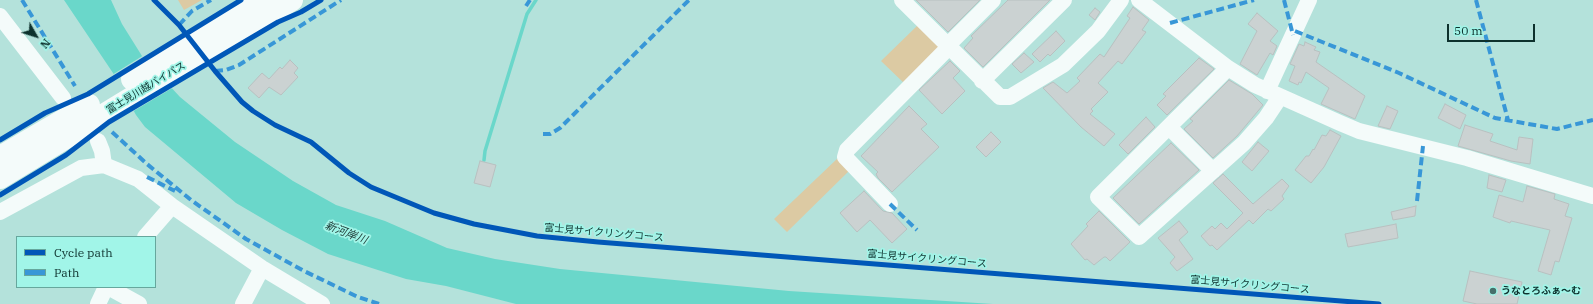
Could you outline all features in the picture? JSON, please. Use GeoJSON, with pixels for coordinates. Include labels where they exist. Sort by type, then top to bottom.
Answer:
{"type":"FeatureCollection","features":[{"type":"Feature","properties":{"kind":"highway","name":"富士見川越バイパス"},"geometry":{"type":"LineString","coordinates":[[180,59],[263,0]]}},
{"type":"Feature","properties":{"kind":"highway","name":"富士見川越バイパス"},"geometry":{"type":"LineString","coordinates":[[0,178],[99,108],[180,59],[292,0]]}},
{"type":"Feature","properties":{"kind":"highway","name":"富士見川越バイパス"},"geometry":{"type":"LineString","coordinates":[[0,157],[99,108]]}},
{"type":"Feature","properties":{"kind":"street"},"geometry":{"type":"LineString","coordinates":[[890,204],[845,157],[847,150],[993,0]]}},
{"type":"Feature","properties":{"kind":"street"},"geometry":{"type":"LineString","coordinates":[[982,81],[1064,0]]}},
{"type":"Feature","properties":{"kind":"street"},"geometry":{"type":"LineString","coordinates":[[911,3],[948,46],[982,81],[1000,97],[1010,97],[1063,65],[1077,53],[1098,31],[1121,0]]}},
{"type":"Feature","properties":{"kind":"street"},"geometry":{"type":"LineString","coordinates":[[1139,0],[1228,68],[1274,94],[1359,131],[1467,158],[1593,196]]}},
{"type":"Feature","properties":{"kind":"street"},"geometry":{"type":"LineString","coordinates":[[1228,68],[1098,198],[1139,237],[1244,143],[1266,118],[1309,0]]}},
{"type":"Feature","properties":{"kind":"street"},"geometry":{"type":"LineString","coordinates":[[0,16],[63,98]]}},
{"type":"Feature","properties":{"kind":"street"},"geometry":{"type":"LineString","coordinates":[[1169,127],[1213,171]]}},
{"type":"Feature","properties":{"kind":"street"},"geometry":{"type":"LineString","coordinates":[[98,141],[102,151],[104,165]]}},
{"type":"Feature","properties":{"kind":"street"},"geometry":{"type":"LineString","coordinates":[[0,212],[80,168],[104,165],[138,179],[172,206],[262,268],[322,304]]}},
{"type":"Feature","properties":{"kind":"street"},"geometry":{"type":"LineString","coordinates":[[146,236],[172,206]]}},
{"type":"Feature","properties":{"kind":"street"},"geometry":{"type":"LineString","coordinates":[[243,304],[262,268]]}},
{"type":"Feature","properties":{"kind":"street"},"geometry":{"type":"LineString","coordinates":[[98,304],[106,288]]}},
{"type":"Feature","properties":{"kind":"street"},"geometry":{"type":"LineString","coordinates":[[109,288],[139,304]]}},
{"type":"Feature","properties":{"kind":"shaded area"},"geometry":{"type":"Polygon","coordinates":[[[178,0],[202,0],[184,10],[178,0]]]}},
{"type":"Feature","properties":{"kind":"shaded area"},"geometry":{"type":"Polygon","coordinates":[[[919,24],[943,48],[906,85],[881,61],[919,24]]]}},
{"type":"Feature","properties":{"kind":"shaded area"},"geometry":{"type":"Polygon","coordinates":[[[839,157],[851,169],[787,232],[774,219],[839,157]]]}},
{"type":"Feature","properties":{"kind":"water","name":"新河岸川"},"geometry":{"type":"Polygon","coordinates":[[[64,0],[111,0],[122,24],[142,56],[180,97],[235,142],[293,181],[336,205],[385,221],[447,248],[495,259],[560,269],[789,291],[993,304],[516,304],[446,286],[406,279],[328,254],[282,230],[236,203],[145,127],[136,115],[113,73],[64,0]]]}},
{"type":"Feature","properties":{"kind":"pier"},"geometry":{"type":"Polygon","coordinates":[[[144,55],[174,87],[132,112],[112,75],[144,55]]]}},
{"type":"Feature","properties":{"kind":"building"},"geometry":{"type":"Polygon","coordinates":[[[916,0],[980,0],[948,32],[916,0]]]}},
{"type":"Feature","properties":{"kind":"building"},"geometry":{"type":"Polygon","coordinates":[[[1008,0],[1050,0],[983,67],[964,48],[973,38],[971,36],[1008,0]]]}},
{"type":"Feature","properties":{"kind":"building"},"geometry":{"type":"Polygon","coordinates":[[[1133,7],[1149,20],[1142,30],[1146,32],[1122,64],[1118,61],[1098,83],[1108,92],[1091,109],[1093,111],[1090,114],[1115,134],[1104,146],[1081,127],[1043,88],[1053,82],[1067,93],[1080,81],[1077,78],[1100,54],[1104,57],[1130,18],[1127,16],[1133,7]]]}},
{"type":"Feature","properties":{"kind":"building"},"geometry":{"type":"Polygon","coordinates":[[[1095,8],[1100,12],[1095,20],[1089,15],[1095,8]]]}},
{"type":"Feature","properties":{"kind":"building"},"geometry":{"type":"Polygon","coordinates":[[[1257,13],[1278,31],[1270,41],[1277,46],[1273,55],[1270,53],[1257,75],[1240,64],[1257,31],[1248,24],[1257,13]]]}},
{"type":"Feature","properties":{"kind":"building"},"geometry":{"type":"Polygon","coordinates":[[[1056,31],[1065,41],[1050,56],[1048,54],[1040,62],[1032,54],[1056,31]]]}},
{"type":"Feature","properties":{"kind":"building"},"geometry":{"type":"Polygon","coordinates":[[[1305,42],[1316,47],[1314,50],[1320,52],[1316,62],[1365,96],[1355,119],[1321,104],[1329,88],[1306,72],[1301,83],[1299,82],[1298,85],[1289,81],[1295,66],[1290,64],[1299,44],[1304,46],[1305,42]]]}},
{"type":"Feature","properties":{"kind":"building"},"geometry":{"type":"Polygon","coordinates":[[[1024,53],[1034,62],[1021,73],[1012,64],[1024,53]]]}},
{"type":"Feature","properties":{"kind":"building"},"geometry":{"type":"Polygon","coordinates":[[[1199,58],[1214,69],[1167,115],[1157,105],[1166,96],[1163,94],[1199,58]]]}},
{"type":"Feature","properties":{"kind":"building"},"geometry":{"type":"Polygon","coordinates":[[[290,60],[298,68],[294,73],[298,77],[281,95],[269,87],[259,98],[248,88],[262,73],[269,79],[280,67],[282,69],[290,60]]]}},
{"type":"Feature","properties":{"kind":"building"},"geometry":{"type":"Polygon","coordinates":[[[950,61],[960,71],[953,78],[965,91],[942,114],[919,90],[950,61]]]}},
{"type":"Feature","properties":{"kind":"building"},"geometry":{"type":"Polygon","coordinates":[[[1229,80],[1252,94],[1263,105],[1237,136],[1213,158],[1184,129],[1193,121],[1190,119],[1229,80]]]}},
{"type":"Feature","properties":{"kind":"building"},"geometry":{"type":"Polygon","coordinates":[[[1445,104],[1466,115],[1460,129],[1438,118],[1445,104]]]}},
{"type":"Feature","properties":{"kind":"building"},"geometry":{"type":"Polygon","coordinates":[[[909,106],[927,124],[921,129],[939,147],[892,192],[878,178],[876,174],[878,172],[861,156],[909,106]]]}},
{"type":"Feature","properties":{"kind":"building"},"geometry":{"type":"Polygon","coordinates":[[[1387,106],[1398,111],[1390,129],[1378,126],[1387,106]]]}},
{"type":"Feature","properties":{"kind":"building"},"geometry":{"type":"Polygon","coordinates":[[[1146,117],[1155,127],[1128,154],[1119,145],[1146,117]]]}},
{"type":"Feature","properties":{"kind":"building"},"geometry":{"type":"Polygon","coordinates":[[[1465,125],[1493,134],[1490,141],[1517,150],[1519,137],[1533,139],[1530,164],[1511,161],[1458,146],[1465,125]]]}},
{"type":"Feature","properties":{"kind":"building"},"geometry":{"type":"Polygon","coordinates":[[[1330,130],[1341,136],[1324,167],[1311,183],[1295,170],[1306,156],[1309,156],[1313,149],[1314,150],[1322,135],[1326,136],[1330,130]]]}},
{"type":"Feature","properties":{"kind":"building"},"geometry":{"type":"Polygon","coordinates":[[[991,132],[1001,142],[986,157],[976,147],[991,132]]]}},
{"type":"Feature","properties":{"kind":"building"},"geometry":{"type":"Polygon","coordinates":[[[1258,142],[1269,151],[1252,171],[1242,162],[1258,142]]]}},
{"type":"Feature","properties":{"kind":"building"},"geometry":{"type":"Polygon","coordinates":[[[1171,143],[1199,170],[1139,224],[1113,198],[1171,143]]]}},
{"type":"Feature","properties":{"kind":"building"},"geometry":{"type":"Polygon","coordinates":[[[480,161],[496,165],[490,187],[474,183],[480,161]]]}},
{"type":"Feature","properties":{"kind":"building"},"geometry":{"type":"Polygon","coordinates":[[[1223,174],[1253,204],[1282,179],[1289,186],[1282,196],[1284,199],[1271,211],[1268,209],[1253,224],[1249,220],[1217,250],[1212,245],[1210,246],[1201,236],[1212,226],[1215,229],[1221,223],[1227,229],[1243,213],[1213,183],[1223,174]]]}},
{"type":"Feature","properties":{"kind":"building"},"geometry":{"type":"Polygon","coordinates":[[[1489,175],[1506,180],[1502,192],[1487,188],[1489,175]]]}},
{"type":"Feature","properties":{"kind":"building"},"geometry":{"type":"Polygon","coordinates":[[[1527,186],[1555,194],[1554,199],[1569,204],[1565,216],[1572,218],[1559,262],[1555,261],[1551,275],[1538,271],[1550,230],[1511,221],[1510,223],[1493,217],[1499,195],[1523,202],[1527,186]]]}},
{"type":"Feature","properties":{"kind":"building"},"geometry":{"type":"Polygon","coordinates":[[[864,191],[883,211],[892,213],[907,229],[892,243],[870,220],[857,232],[840,213],[864,191]]]}},
{"type":"Feature","properties":{"kind":"building"},"geometry":{"type":"Polygon","coordinates":[[[1416,206],[1415,216],[1393,220],[1391,212],[1416,206]]]}},
{"type":"Feature","properties":{"kind":"building"},"geometry":{"type":"Polygon","coordinates":[[[1099,211],[1130,242],[1110,261],[1104,257],[1094,265],[1087,259],[1085,260],[1071,244],[1088,226],[1086,224],[1099,211]]]}},
{"type":"Feature","properties":{"kind":"building"},"geometry":{"type":"Polygon","coordinates":[[[1179,221],[1188,232],[1179,240],[1193,259],[1177,271],[1170,263],[1175,257],[1158,238],[1179,221]]]}},
{"type":"Feature","properties":{"kind":"building"},"geometry":{"type":"Polygon","coordinates":[[[1396,224],[1398,238],[1348,247],[1345,234],[1396,224]]]}},
{"type":"Feature","properties":{"kind":"building","name":"うなとろふぁ〜む"},"geometry":{"type":"Polygon","coordinates":[[[1470,271],[1522,282],[1517,304],[1477,304],[1463,301],[1470,271]]]}},
{"type":"Feature","properties":{"kind":"waterway"},"geometry":{"type":"LineString","coordinates":[[484,160],[485,151],[527,14],[536,0]]}},
{"type":"Feature","properties":{"kind":"marked path"},"geometry":{"type":"LineString","coordinates":[[22,0],[75,86]]}},
{"type":"Feature","properties":{"kind":"marked path"},"geometry":{"type":"LineString","coordinates":[[179,25],[192,11],[211,0]]}},
{"type":"Feature","properties":{"kind":"marked path"},"geometry":{"type":"LineString","coordinates":[[215,71],[226,70],[239,65],[341,0]]}},
{"type":"Feature","properties":{"kind":"marked path"},"geometry":{"type":"LineString","coordinates":[[526,6],[530,0]]}},
{"type":"Feature","properties":{"kind":"marked path"},"geometry":{"type":"LineString","coordinates":[[543,134],[550,134],[560,128],[689,0]]}},
{"type":"Feature","properties":{"kind":"marked path"},"geometry":{"type":"LineString","coordinates":[[1170,23],[1254,0]]}},
{"type":"Feature","properties":{"kind":"marked path"},"geometry":{"type":"LineString","coordinates":[[1284,0],[1293,35]]}},
{"type":"Feature","properties":{"kind":"marked path"},"geometry":{"type":"LineString","coordinates":[[1476,0],[1508,120]]}},
{"type":"Feature","properties":{"kind":"marked path"},"geometry":{"type":"LineString","coordinates":[[1295,31],[1399,73],[1495,118],[1557,129],[1593,120]]}},
{"type":"Feature","properties":{"kind":"marked path"},"geometry":{"type":"LineString","coordinates":[[112,132],[147,164],[191,200],[246,239],[304,271],[358,297],[379,304]]}},
{"type":"Feature","properties":{"kind":"marked path"},"geometry":{"type":"LineString","coordinates":[[1417,201],[1423,146]]}},
{"type":"Feature","properties":{"kind":"marked path"},"geometry":{"type":"LineString","coordinates":[[147,177],[175,191]]}},
{"type":"Feature","properties":{"kind":"marked path"},"geometry":{"type":"LineString","coordinates":[[890,204],[917,230]]}},
{"type":"Feature","properties":{"kind":"cycle path","name":"富士見サイクリングコース"},"geometry":{"type":"LineString","coordinates":[[154,0],[179,25],[215,71],[242,102],[253,111],[275,125],[311,142],[349,173],[371,187],[434,213],[474,224],[537,236],[598,242],[1379,304]]}},
{"type":"Feature","properties":{"kind":"cycle path"},"geometry":{"type":"LineString","coordinates":[[0,140],[45,113],[88,94],[241,0]]}},
{"type":"Feature","properties":{"kind":"cycle path"},"geometry":{"type":"LineString","coordinates":[[0,195],[66,155],[109,122],[278,22],[301,12],[321,0]]}},
{"type":"Feature","properties":{"kind":"place","name":"うなとろふぁ〜む"},"geometry":{"type":"Point","coordinates":[1493,291]}}]}
